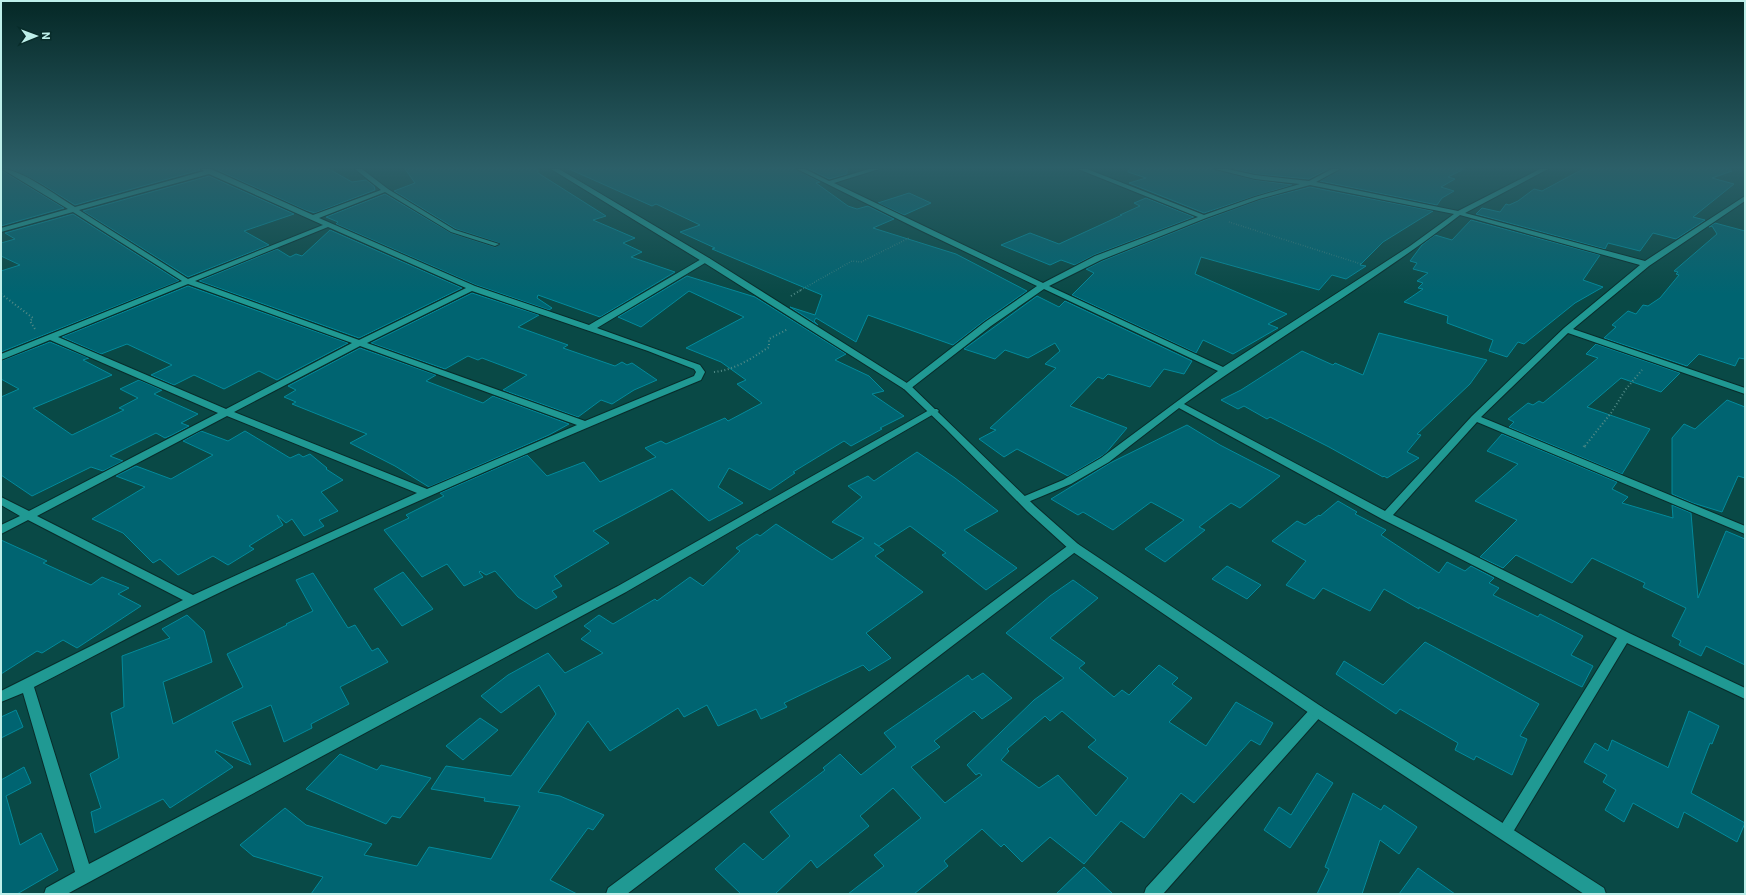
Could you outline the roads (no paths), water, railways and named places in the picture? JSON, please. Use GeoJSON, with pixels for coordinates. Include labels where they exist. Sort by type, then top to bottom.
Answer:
{"type":"FeatureCollection","features":[{"type":"Feature","properties":{"kind":"street"},"geometry":{"type":"LineString","coordinates":[[1,230],[71,211]]}},
{"type":"Feature","properties":{"kind":"street"},"geometry":{"type":"LineString","coordinates":[[75,211],[186,281],[584,424]]}},
{"type":"Feature","properties":{"kind":"street"},"geometry":{"type":"LineString","coordinates":[[1,697],[193,600],[427,493],[584,424],[698,378],[701,372],[697,367],[590,328],[472,288],[394,255],[297,211]]}},
{"type":"Feature","properties":{"kind":"street"},"geometry":{"type":"LineString","coordinates":[[313,218],[332,211]]}},
{"type":"Feature","properties":{"kind":"street"},"geometry":{"type":"LineString","coordinates":[[420,211],[453,231],[495,244]]}},
{"type":"Feature","properties":{"kind":"street"},"geometry":{"type":"LineString","coordinates":[[624,211],[706,260],[907,387],[934,411],[1024,500],[1046,524],[1074,547],[1316,711],[1505,832],[1594,893]]}},
{"type":"Feature","properties":{"kind":"street"},"geometry":{"type":"LineString","coordinates":[[885,211],[1224,371]]}},
{"type":"Feature","properties":{"kind":"street"},"geometry":{"type":"LineString","coordinates":[[1193,211],[1207,216]]}},
{"type":"Feature","properties":{"kind":"street"},"geometry":{"type":"LineString","coordinates":[[907,387],[988,324],[1043,286],[1098,258],[1222,211]]}},
{"type":"Feature","properties":{"kind":"street"},"geometry":{"type":"LineString","coordinates":[[1448,211],[1646,264]]}},
{"type":"Feature","properties":{"kind":"street"},"geometry":{"type":"LineString","coordinates":[[1024,500],[1067,482],[1105,460],[1224,371],[1379,270],[1463,211]]}},
{"type":"Feature","properties":{"kind":"street"},"geometry":{"type":"LineString","coordinates":[[1386,516],[1475,418],[1568,330],[1646,264],[1726,211]]}},
{"type":"Feature","properties":{"kind":"street"},"geometry":{"type":"LineString","coordinates":[[1,357],[186,281],[328,225]]}},
{"type":"Feature","properties":{"kind":"street"},"geometry":{"type":"LineString","coordinates":[[590,328],[706,260]]}},
{"type":"Feature","properties":{"kind":"street"},"geometry":{"type":"LineString","coordinates":[[1,530],[358,344],[472,288]]}},
{"type":"Feature","properties":{"kind":"street"},"geometry":{"type":"LineString","coordinates":[[1568,330],[1745,391]]}},
{"type":"Feature","properties":{"kind":"street"},"geometry":{"type":"LineString","coordinates":[[50,337],[227,412],[427,493]]}},
{"type":"Feature","properties":{"kind":"street"},"geometry":{"type":"LineString","coordinates":[[1178,404],[1386,516],[1625,636],[1745,694]]}},
{"type":"Feature","properties":{"kind":"street"},"geometry":{"type":"LineString","coordinates":[[52,894],[84,875],[622,589],[934,411]]}},
{"type":"Feature","properties":{"kind":"street"},"geometry":{"type":"LineString","coordinates":[[1475,418],[1745,530]]}},
{"type":"Feature","properties":{"kind":"street"},"geometry":{"type":"LineString","coordinates":[[1,500],[29,516],[193,600]]}},
{"type":"Feature","properties":{"kind":"street"},"geometry":{"type":"LineString","coordinates":[[614,894],[1074,547]]}},
{"type":"Feature","properties":{"kind":"street"},"geometry":{"type":"LineString","coordinates":[[1505,832],[1625,636]]}},
{"type":"Feature","properties":{"kind":"street"},"geometry":{"type":"LineString","coordinates":[[27,685],[84,875]]}},
{"type":"Feature","properties":{"kind":"street"},"geometry":{"type":"LineString","coordinates":[[1152,894],[1316,711]]}}]}
